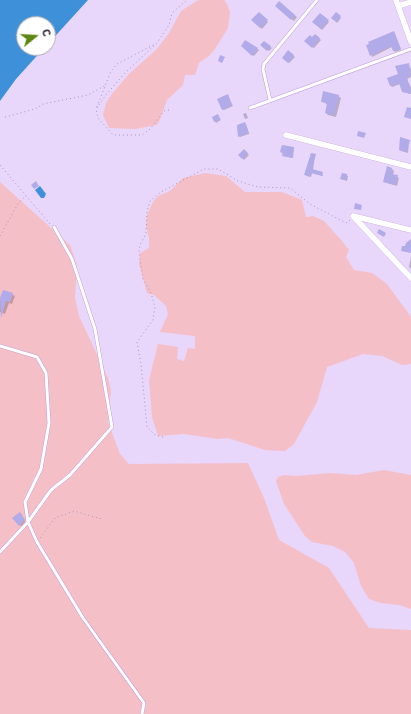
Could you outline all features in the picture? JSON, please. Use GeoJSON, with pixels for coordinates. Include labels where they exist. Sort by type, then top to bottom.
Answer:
{"type":"FeatureCollection","features":[{"type":"Feature","properties":{"kind":"street"},"geometry":{"type":"LineString","coordinates":[[396,0],[411,42]]}},
{"type":"Feature","properties":{"kind":"street"},"geometry":{"type":"LineString","coordinates":[[398,6],[411,2]]}},
{"type":"Feature","properties":{"kind":"street"},"geometry":{"type":"LineString","coordinates":[[286,135],[411,167]]}},
{"type":"Feature","properties":{"kind":"street"},"geometry":{"type":"LineString","coordinates":[[353,216],[411,230]]}},
{"type":"Feature","properties":{"kind":"street"},"geometry":{"type":"LineString","coordinates":[[353,216],[411,278]]}},
{"type":"Feature","properties":{"kind":"lane"},"geometry":{"type":"LineString","coordinates":[[270,100],[263,69],[264,64],[317,0]]}},
{"type":"Feature","properties":{"kind":"lane"},"geometry":{"type":"LineString","coordinates":[[250,108],[411,49]]}},
{"type":"Feature","properties":{"kind":"lane"},"geometry":{"type":"LineString","coordinates":[[0,552],[28,522],[51,490],[70,475],[112,427],[95,329],[72,259],[54,227]]}},
{"type":"Feature","properties":{"kind":"lane"},"geometry":{"type":"LineString","coordinates":[[0,346],[37,357],[46,373],[49,423],[41,469],[25,502],[28,522],[37,542],[83,618],[144,704],[142,714]]}},
{"type":"Feature","properties":{"kind":"path"},"geometry":{"type":"LineString","coordinates":[[96,109],[124,74],[157,43],[169,25],[172,13],[187,0]]}},
{"type":"Feature","properties":{"kind":"path"},"geometry":{"type":"LineString","coordinates":[[157,43],[118,64],[111,71],[96,109],[98,118],[113,135],[142,135],[150,129],[164,111],[169,110]]}},
{"type":"Feature","properties":{"kind":"path"},"geometry":{"type":"LineString","coordinates":[[5,117],[35,109],[43,104],[88,95],[106,85]]}},
{"type":"Feature","properties":{"kind":"path"},"geometry":{"type":"LineString","coordinates":[[0,165],[54,227]]}},
{"type":"Feature","properties":{"kind":"path"},"geometry":{"type":"LineString","coordinates":[[164,437],[155,435],[147,427],[141,364],[137,342],[152,320],[156,307],[151,293],[143,279],[139,252],[140,246],[146,234],[147,211],[150,201],[161,192],[204,168],[218,169],[238,181],[258,187],[290,188],[310,204],[346,223],[353,216]]}},
{"type":"Feature","properties":{"kind":"path"},"geometry":{"type":"LineString","coordinates":[[0,236],[2,229],[19,202],[26,195]]}},
{"type":"Feature","properties":{"kind":"path"},"geometry":{"type":"LineString","coordinates":[[37,542],[55,518],[74,511],[102,519]]}},
{"type":"Feature","properties":{"kind":"shaded area"},"geometry":{"type":"Polygon","coordinates":[[[198,0],[224,0],[230,12],[228,28],[215,49],[209,56],[199,63],[195,75],[185,75],[183,85],[167,100],[159,122],[156,125],[135,129],[109,128],[103,115],[106,103],[111,95],[129,74],[157,49],[169,33],[181,11],[198,0]]]}},
{"type":"Feature","properties":{"kind":"shaded area"},"geometry":{"type":"Polygon","coordinates":[[[205,173],[226,176],[245,192],[282,192],[302,200],[306,217],[313,216],[324,221],[349,250],[346,257],[354,270],[372,273],[387,284],[411,317],[411,364],[402,365],[382,356],[363,354],[327,367],[317,402],[294,444],[285,451],[265,450],[228,438],[218,439],[184,434],[158,436],[152,417],[149,380],[158,344],[178,347],[177,359],[184,361],[188,348],[195,349],[195,336],[160,332],[168,314],[166,306],[154,295],[147,293],[139,264],[140,253],[149,248],[149,238],[146,226],[147,215],[153,202],[158,196],[170,191],[183,178],[205,173]]]}},
{"type":"Feature","properties":{"kind":"shaded area"},"geometry":{"type":"Polygon","coordinates":[[[0,182],[70,245],[77,265],[75,298],[79,316],[108,378],[111,391],[108,422],[120,454],[129,464],[248,463],[264,498],[279,540],[329,568],[369,628],[411,630],[411,714],[0,714],[0,182]]]}},
{"type":"Feature","properties":{"kind":"shaded area"},"geometry":{"type":"Polygon","coordinates":[[[384,470],[411,475],[411,609],[369,599],[361,586],[354,563],[345,552],[333,546],[312,542],[305,536],[284,504],[276,481],[278,477],[284,475],[296,476],[330,473],[356,475],[384,470]]]}},
{"type":"Feature","properties":{"kind":"water"},"geometry":{"type":"Polygon","coordinates":[[[0,0],[88,0],[56,35],[56,16],[16,16],[16,56],[37,56],[16,79],[0,101],[0,0]]]}},
{"type":"Feature","properties":{"kind":"water"},"geometry":{"type":"Polygon","coordinates":[[[40,186],[46,194],[44,198],[41,198],[35,190],[40,186]]]}},
{"type":"Feature","properties":{"kind":"building"},"geometry":{"type":"Polygon","coordinates":[[[279,1],[295,15],[291,20],[275,6],[279,1]]]}},
{"type":"Feature","properties":{"kind":"building"},"geometry":{"type":"Polygon","coordinates":[[[259,12],[268,20],[260,28],[251,20],[259,12]]]}},
{"type":"Feature","properties":{"kind":"building"},"geometry":{"type":"Polygon","coordinates":[[[336,12],[341,16],[336,22],[331,18],[336,12]]]}},
{"type":"Feature","properties":{"kind":"building"},"geometry":{"type":"Polygon","coordinates":[[[320,13],[329,20],[321,29],[312,22],[320,13]]]}},
{"type":"Feature","properties":{"kind":"building"},"geometry":{"type":"Polygon","coordinates":[[[394,31],[401,49],[393,51],[391,46],[370,56],[366,45],[369,44],[368,42],[394,31]]]}},
{"type":"Feature","properties":{"kind":"building"},"geometry":{"type":"Polygon","coordinates":[[[315,34],[320,38],[312,48],[304,41],[310,35],[312,37],[315,34]]]}},
{"type":"Feature","properties":{"kind":"building"},"geometry":{"type":"Polygon","coordinates":[[[245,40],[258,48],[252,56],[241,46],[245,40]]]}},
{"type":"Feature","properties":{"kind":"building"},"geometry":{"type":"Polygon","coordinates":[[[264,41],[271,46],[267,51],[260,45],[264,41]]]}},
{"type":"Feature","properties":{"kind":"building"},"geometry":{"type":"Polygon","coordinates":[[[288,50],[294,55],[288,63],[282,58],[288,50]]]}},
{"type":"Feature","properties":{"kind":"building"},"geometry":{"type":"Polygon","coordinates":[[[220,55],[225,57],[222,63],[218,61],[220,55]]]}},
{"type":"Feature","properties":{"kind":"building"},"geometry":{"type":"Polygon","coordinates":[[[409,63],[411,76],[407,77],[411,94],[402,92],[399,83],[390,86],[387,78],[398,74],[395,66],[409,63]]]}},
{"type":"Feature","properties":{"kind":"building"},"geometry":{"type":"Polygon","coordinates":[[[323,91],[339,95],[334,115],[325,113],[327,103],[321,102],[323,91]]]}},
{"type":"Feature","properties":{"kind":"building"},"geometry":{"type":"Polygon","coordinates":[[[228,94],[232,105],[222,110],[217,99],[228,94]]]}},
{"type":"Feature","properties":{"kind":"building"},"geometry":{"type":"Polygon","coordinates":[[[407,107],[411,108],[411,119],[404,117],[407,107]]]}},
{"type":"Feature","properties":{"kind":"building"},"geometry":{"type":"Polygon","coordinates":[[[218,114],[220,119],[214,122],[212,117],[218,114]]]}},
{"type":"Feature","properties":{"kind":"building"},"geometry":{"type":"Polygon","coordinates":[[[245,122],[249,133],[238,137],[237,125],[245,122]]]}},
{"type":"Feature","properties":{"kind":"building"},"geometry":{"type":"Polygon","coordinates":[[[358,131],[366,133],[364,138],[357,136],[358,131]]]}},
{"type":"Feature","properties":{"kind":"building"},"geometry":{"type":"Polygon","coordinates":[[[400,137],[410,140],[407,152],[399,150],[400,137]]]}},
{"type":"Feature","properties":{"kind":"building"},"geometry":{"type":"Polygon","coordinates":[[[282,145],[294,147],[292,158],[282,156],[283,153],[280,152],[282,145]]]}},
{"type":"Feature","properties":{"kind":"building"},"geometry":{"type":"Polygon","coordinates":[[[244,149],[248,153],[242,159],[238,155],[244,149]]]}},
{"type":"Feature","properties":{"kind":"building"},"geometry":{"type":"Polygon","coordinates":[[[311,153],[316,154],[312,169],[323,172],[322,176],[311,173],[310,176],[304,175],[311,153]]]}},
{"type":"Feature","properties":{"kind":"building"},"geometry":{"type":"Polygon","coordinates":[[[387,166],[392,168],[391,174],[398,175],[395,185],[383,182],[387,166]]]}},
{"type":"Feature","properties":{"kind":"building"},"geometry":{"type":"Polygon","coordinates":[[[342,173],[347,174],[346,180],[340,179],[342,173]]]}},
{"type":"Feature","properties":{"kind":"building"},"geometry":{"type":"Polygon","coordinates":[[[36,181],[39,186],[34,189],[31,185],[36,181]]]}},
{"type":"Feature","properties":{"kind":"building"},"geometry":{"type":"Polygon","coordinates":[[[355,203],[362,205],[361,210],[354,209],[355,203]]]}},
{"type":"Feature","properties":{"kind":"building"},"geometry":{"type":"Polygon","coordinates":[[[379,229],[386,233],[384,237],[377,233],[379,229]]]}},
{"type":"Feature","properties":{"kind":"building"},"geometry":{"type":"Polygon","coordinates":[[[411,239],[411,253],[401,251],[402,246],[405,246],[411,239]]]}},
{"type":"Feature","properties":{"kind":"building"},"geometry":{"type":"Polygon","coordinates":[[[3,290],[13,293],[10,302],[6,301],[1,318],[0,298],[3,290]]]}},
{"type":"Feature","properties":{"kind":"building"},"geometry":{"type":"Polygon","coordinates":[[[20,512],[25,520],[19,526],[12,518],[20,512]]]}}]}
